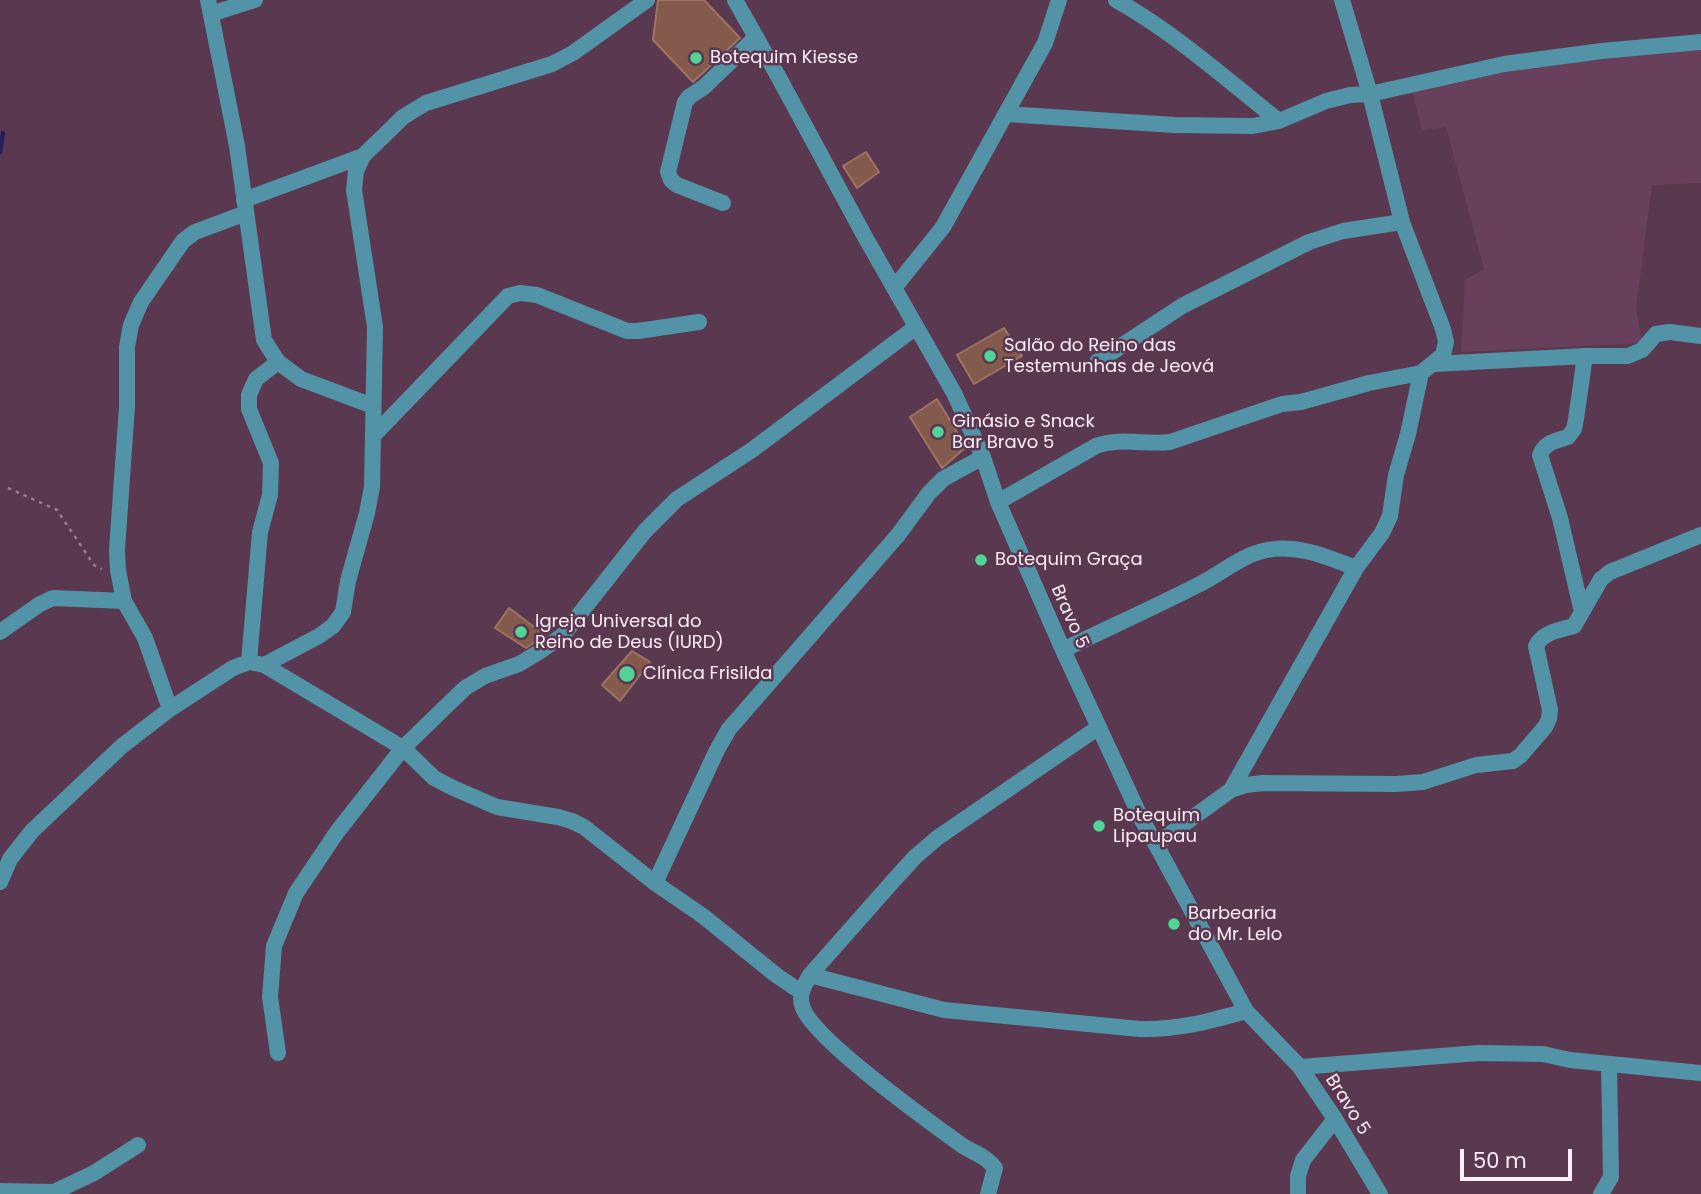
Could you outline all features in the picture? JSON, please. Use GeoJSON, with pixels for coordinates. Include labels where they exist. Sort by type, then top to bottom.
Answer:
{"type":"FeatureCollection","features":[{"type":"Feature","properties":{"kind":"street"},"geometry":{"type":"LineString","coordinates":[[255,0],[209,7],[237,146],[264,340],[278,362],[301,379],[373,407]]}},
{"type":"Feature","properties":{"kind":"street"},"geometry":{"type":"LineString","coordinates":[[0,882],[10,859],[32,831],[122,746],[170,709],[233,668],[256,663],[319,636],[333,626],[343,612],[372,486],[375,327],[354,190],[356,171],[363,156],[403,117],[426,103],[552,64],[573,53],[648,0]]}},
{"type":"Feature","properties":{"kind":"street","name":"Bravo 5"},"geometry":{"type":"LineString","coordinates":[[735,0],[954,393],[1063,650],[1156,844],[1247,1011],[1300,1067],[1380,1194]]}},
{"type":"Feature","properties":{"kind":"street"},"geometry":{"type":"LineString","coordinates":[[894,288],[943,227],[1045,43],[1059,0]]}},
{"type":"Feature","properties":{"kind":"street"},"geometry":{"type":"LineString","coordinates":[[1116,0],[1139,13],[1192,52],[1279,121]]}},
{"type":"Feature","properties":{"kind":"street"},"geometry":{"type":"LineString","coordinates":[[1231,790],[1356,568],[1382,533],[1390,516],[1396,475],[1428,368],[1443,355],[1446,342],[1402,222],[1370,94],[1342,0]]}},
{"type":"Feature","properties":{"kind":"street"},"geometry":{"type":"LineString","coordinates":[[723,203],[677,185],[668,172],[685,102],[756,37]]}},
{"type":"Feature","properties":{"kind":"street"},"geometry":{"type":"LineString","coordinates":[[1006,114],[1174,125],[1252,126],[1279,121],[1326,101],[1370,94],[1504,64],[1701,42]]}},
{"type":"Feature","properties":{"kind":"street"},"geometry":{"type":"LineString","coordinates":[[170,709],[145,638],[124,600],[120,580],[117,550],[127,406],[127,347],[131,325],[141,302],[183,241],[195,232],[245,207],[363,156]]}},
{"type":"Feature","properties":{"kind":"street"},"geometry":{"type":"LineString","coordinates":[[1097,362],[1182,306],[1309,242],[1343,231],[1402,222]]}},
{"type":"Feature","properties":{"kind":"street"},"geometry":{"type":"LineString","coordinates":[[373,436],[508,296],[520,293],[537,295],[627,331],[699,321]]}},
{"type":"Feature","properties":{"kind":"street"},"geometry":{"type":"LineString","coordinates":[[278,1053],[270,997],[274,946],[296,893],[337,832],[403,748],[465,688],[485,676],[519,664],[563,635],[645,531],[677,499],[752,450],[916,327]]}},
{"type":"Feature","properties":{"kind":"street"},"geometry":{"type":"LineString","coordinates":[[998,502],[1104,443],[1170,442],[1282,404],[1301,402],[1428,368],[1585,356],[1628,356],[1642,351],[1656,334],[1670,332],[1701,336]]}},
{"type":"Feature","properties":{"kind":"street"},"geometry":{"type":"LineString","coordinates":[[1582,612],[1560,518],[1540,456],[1548,444],[1568,438],[1574,429],[1585,356]]}},
{"type":"Feature","properties":{"kind":"street"},"geometry":{"type":"LineString","coordinates":[[256,663],[260,532],[270,495],[271,463],[249,409],[249,394],[257,379],[278,362]]}},
{"type":"Feature","properties":{"kind":"street"},"geometry":{"type":"LineString","coordinates":[[654,883],[729,729],[898,535],[929,493],[943,479],[983,457]]}},
{"type":"Feature","properties":{"kind":"street"},"geometry":{"type":"LineString","coordinates":[[1156,844],[1231,790],[1246,785],[1423,782],[1476,765],[1513,761],[1529,746],[1549,719],[1550,710],[1536,646],[1540,638],[1574,626],[1601,579],[1610,572],[1701,535]]}},
{"type":"Feature","properties":{"kind":"street"},"geometry":{"type":"LineString","coordinates":[[1063,650],[1202,583],[1246,556],[1268,550],[1296,549],[1318,553],[1356,568]]}},
{"type":"Feature","properties":{"kind":"street"},"geometry":{"type":"LineString","coordinates":[[0,632],[53,598],[124,600]]}},
{"type":"Feature","properties":{"kind":"street"},"geometry":{"type":"LineString","coordinates":[[256,663],[403,748],[434,778],[451,788],[497,807],[572,821],[584,827],[654,883],[703,916],[801,992]]}},
{"type":"Feature","properties":{"kind":"street"},"geometry":{"type":"LineString","coordinates":[[988,1194],[995,1168],[988,1158],[965,1147],[926,1120],[851,1060],[817,1029],[802,1008],[801,992],[810,975],[915,857],[937,838],[1098,727]]}},
{"type":"Feature","properties":{"kind":"street"},"geometry":{"type":"LineString","coordinates":[[810,975],[944,1010],[1140,1029],[1164,1030],[1195,1025],[1247,1011]]}},
{"type":"Feature","properties":{"kind":"street"},"geometry":{"type":"LineString","coordinates":[[1300,1067],[1479,1053],[1543,1054],[1570,1060],[1701,1073]]}},
{"type":"Feature","properties":{"kind":"street"},"geometry":{"type":"LineString","coordinates":[[1601,1194],[1611,1177],[1609,1063]]}},
{"type":"Feature","properties":{"kind":"street"},"geometry":{"type":"LineString","coordinates":[[1298,1194],[1298,1176],[1303,1160],[1335,1119]]}},
{"type":"Feature","properties":{"kind":"street"},"geometry":{"type":"LineString","coordinates":[[0,1191],[54,1192],[94,1173],[138,1145]]}},
{"type":"Feature","properties":{"kind":"path"},"geometry":{"type":"LineString","coordinates":[[8,488],[57,510],[94,565],[120,580]]}},
{"type":"Feature","properties":{"kind":"shaded area"},"geometry":{"type":"Polygon","coordinates":[[[1701,50],[1701,183],[1652,185],[1636,308],[1642,343],[1461,352],[1465,280],[1484,269],[1446,127],[1422,130],[1412,91],[1532,66],[1701,50]]]}},
{"type":"Feature","properties":{"kind":"building","name":"Botequim Kiesse"},"geometry":{"type":"Polygon","coordinates":[[[658,0],[704,0],[740,38],[693,82],[653,40],[658,0]]]}},
{"type":"Feature","properties":{"kind":"building"},"geometry":{"type":"Polygon","coordinates":[[[866,152],[879,172],[857,188],[843,166],[866,152]]]}},
{"type":"Feature","properties":{"kind":"building","name":"Salão do Reino das Testemunhas de Jeová"},"geometry":{"type":"Polygon","coordinates":[[[1004,328],[1022,356],[974,384],[957,355],[1004,328]]]}},
{"type":"Feature","properties":{"kind":"building","name":"Ginásio e Snack Bar Bravo 5"},"geometry":{"type":"Polygon","coordinates":[[[937,399],[966,447],[942,468],[910,417],[937,399]]]}},
{"type":"Feature","properties":{"kind":"building","name":"Igreja Universal do Reino de Deus (IURD)"},"geometry":{"type":"Polygon","coordinates":[[[509,608],[545,635],[526,648],[495,628],[509,608]]]}},
{"type":"Feature","properties":{"kind":"building","name":"Clínica Frisilda"},"geometry":{"type":"Polygon","coordinates":[[[632,651],[650,662],[620,701],[602,685],[632,651]]]}},
{"type":"Feature","properties":{"kind":"waterway"},"geometry":{"type":"LineString","coordinates":[[0,152],[3,133]]}},
{"type":"Feature","properties":{"kind":"place","name":"Botequim Kiesse"},"geometry":{"type":"Point","coordinates":[696,58]}},
{"type":"Feature","properties":{"kind":"place","name":"Salão do Reino das Testemunhas de Jeová"},"geometry":{"type":"Point","coordinates":[990,356]}},
{"type":"Feature","properties":{"kind":"place","name":"Ginásio e Snack Bar Bravo 5"},"geometry":{"type":"Point","coordinates":[938,432]}},
{"type":"Feature","properties":{"kind":"place","name":"Botequim Graça"},"geometry":{"type":"Point","coordinates":[981,560]}},
{"type":"Feature","properties":{"kind":"place","name":"Igreja Universal do Reino de Deus (IURD)"},"geometry":{"type":"Point","coordinates":[521,632]}},
{"type":"Feature","properties":{"kind":"place","name":"Clínica Frisilda"},"geometry":{"type":"Point","coordinates":[627,674]}},
{"type":"Feature","properties":{"kind":"place","name":"Botequim Lipaupau"},"geometry":{"type":"Point","coordinates":[1099,826]}},
{"type":"Feature","properties":{"kind":"place","name":"Barbearia do Mr. Lelo"},"geometry":{"type":"Point","coordinates":[1174,924]}}]}
